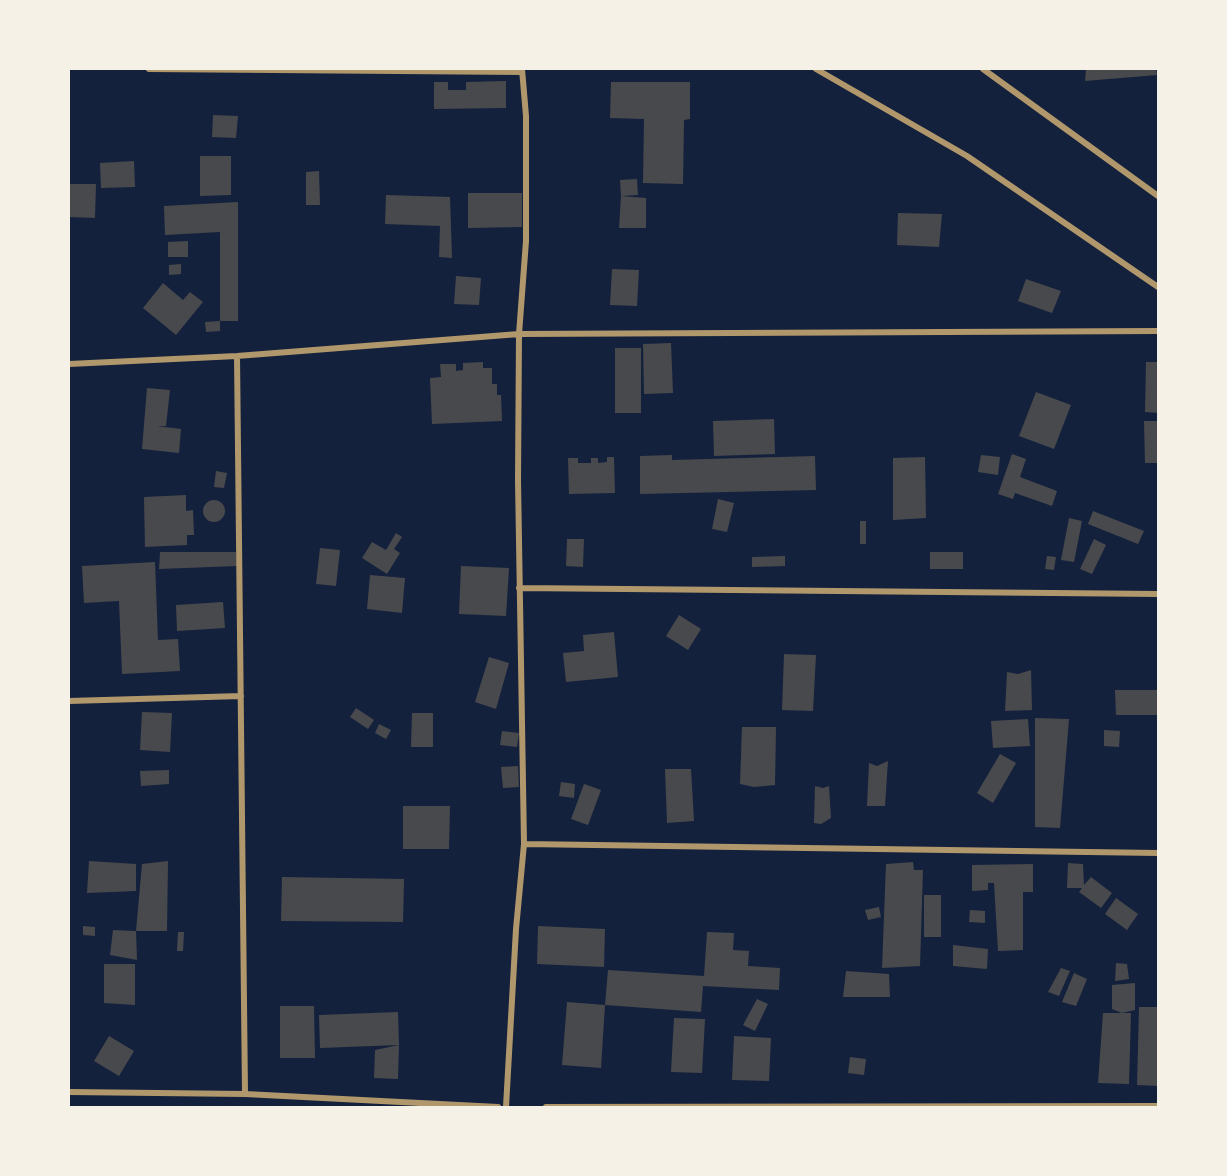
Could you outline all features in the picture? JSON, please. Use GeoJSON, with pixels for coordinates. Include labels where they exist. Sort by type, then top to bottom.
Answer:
{"type":"FeatureCollection","features":[{"type":"Feature","properties":{"kind":"street"},"geometry":{"type":"LineString","coordinates":[[149,69],[522,70],[526,116],[526,241],[519,334],[519,588],[524,844],[516,929],[506,1107]]}},
{"type":"Feature","properties":{"kind":"street"},"geometry":{"type":"LineString","coordinates":[[816,69],[967,156],[1158,286]]}},
{"type":"Feature","properties":{"kind":"street"},"geometry":{"type":"LineString","coordinates":[[983,69],[1158,196]]}},
{"type":"Feature","properties":{"kind":"street"},"geometry":{"type":"LineString","coordinates":[[69,364],[237,356],[519,334],[1158,331]]}},
{"type":"Feature","properties":{"kind":"street"},"geometry":{"type":"LineString","coordinates":[[237,356],[245,1094]]}},
{"type":"Feature","properties":{"kind":"street"},"geometry":{"type":"LineString","coordinates":[[519,588],[1158,594]]}},
{"type":"Feature","properties":{"kind":"street"},"geometry":{"type":"LineString","coordinates":[[69,701],[241,696]]}},
{"type":"Feature","properties":{"kind":"street"},"geometry":{"type":"LineString","coordinates":[[524,844],[1158,853]]}},
{"type":"Feature","properties":{"kind":"street"},"geometry":{"type":"LineString","coordinates":[[69,1092],[245,1094],[498,1107]]}},
{"type":"Feature","properties":{"kind":"street"},"geometry":{"type":"LineString","coordinates":[[546,1107],[1158,1106]]}},
{"type":"Feature","properties":{"kind":"building"},"geometry":{"type":"Polygon","coordinates":[[[1086,69],[1156,69],[1157,75],[1085,81],[1086,69]]]}},
{"type":"Feature","properties":{"kind":"building"},"geometry":{"type":"Polygon","coordinates":[[[506,81],[506,108],[434,109],[434,82],[448,82],[448,90],[466,90],[466,82],[506,81]]]}},
{"type":"Feature","properties":{"kind":"building"},"geometry":{"type":"Polygon","coordinates":[[[611,82],[690,82],[690,119],[684,120],[683,184],[643,183],[644,119],[610,118],[611,82]]]}},
{"type":"Feature","properties":{"kind":"building"},"geometry":{"type":"Polygon","coordinates":[[[213,115],[238,116],[236,138],[212,137],[213,115]]]}},
{"type":"Feature","properties":{"kind":"building"},"geometry":{"type":"Polygon","coordinates":[[[200,156],[231,156],[231,195],[200,196],[200,156]]]}},
{"type":"Feature","properties":{"kind":"building"},"geometry":{"type":"Polygon","coordinates":[[[134,161],[135,187],[101,188],[100,163],[134,161]]]}},
{"type":"Feature","properties":{"kind":"building"},"geometry":{"type":"Polygon","coordinates":[[[319,171],[320,205],[306,205],[306,172],[319,171]]]}},
{"type":"Feature","properties":{"kind":"building"},"geometry":{"type":"Polygon","coordinates":[[[637,179],[638,195],[621,196],[620,180],[637,179]]]}},
{"type":"Feature","properties":{"kind":"building"},"geometry":{"type":"Polygon","coordinates":[[[69,184],[96,184],[95,218],[69,217],[69,184]]]}},
{"type":"Feature","properties":{"kind":"building"},"geometry":{"type":"Polygon","coordinates":[[[468,193],[522,193],[522,227],[468,228],[468,193]]]}},
{"type":"Feature","properties":{"kind":"building"},"geometry":{"type":"Polygon","coordinates":[[[386,195],[450,197],[452,258],[439,257],[440,226],[385,224],[386,195]]]}},
{"type":"Feature","properties":{"kind":"building"},"geometry":{"type":"Polygon","coordinates":[[[621,196],[646,198],[646,228],[619,228],[621,196]]]}},
{"type":"Feature","properties":{"kind":"building"},"geometry":{"type":"Polygon","coordinates":[[[238,202],[238,321],[220,321],[220,232],[165,235],[164,206],[238,202]]]}},
{"type":"Feature","properties":{"kind":"building"},"geometry":{"type":"Polygon","coordinates":[[[898,213],[942,214],[939,247],[897,245],[898,213]]]}},
{"type":"Feature","properties":{"kind":"building"},"geometry":{"type":"Polygon","coordinates":[[[188,241],[188,257],[168,257],[168,242],[188,241]]]}},
{"type":"Feature","properties":{"kind":"building"},"geometry":{"type":"Polygon","coordinates":[[[181,264],[181,274],[169,275],[169,265],[181,264]]]}},
{"type":"Feature","properties":{"kind":"building"},"geometry":{"type":"Polygon","coordinates":[[[612,269],[639,270],[637,306],[610,305],[612,269]]]}},
{"type":"Feature","properties":{"kind":"building"},"geometry":{"type":"Polygon","coordinates":[[[456,276],[481,278],[479,305],[454,304],[456,276]]]}},
{"type":"Feature","properties":{"kind":"building"},"geometry":{"type":"Polygon","coordinates":[[[1026,279],[1061,291],[1052,313],[1018,301],[1026,279]]]}},
{"type":"Feature","properties":{"kind":"building"},"geometry":{"type":"Polygon","coordinates":[[[163,283],[183,300],[190,292],[203,302],[176,335],[143,308],[163,283]]]}},
{"type":"Feature","properties":{"kind":"building"},"geometry":{"type":"Polygon","coordinates":[[[220,321],[220,331],[206,332],[205,322],[220,321]]]}},
{"type":"Feature","properties":{"kind":"building"},"geometry":{"type":"Polygon","coordinates":[[[671,343],[673,393],[644,394],[643,344],[671,343]]]}},
{"type":"Feature","properties":{"kind":"building"},"geometry":{"type":"Polygon","coordinates":[[[615,348],[641,348],[641,413],[615,413],[615,348]]]}},
{"type":"Feature","properties":{"kind":"building"},"geometry":{"type":"Polygon","coordinates":[[[483,362],[483,368],[492,368],[492,384],[497,384],[497,395],[501,395],[502,421],[432,424],[430,378],[441,377],[440,364],[456,364],[456,371],[463,370],[463,363],[483,362]]]}},
{"type":"Feature","properties":{"kind":"building"},"geometry":{"type":"Polygon","coordinates":[[[1146,362],[1158,362],[1158,413],[1145,412],[1146,362]]]}},
{"type":"Feature","properties":{"kind":"building"},"geometry":{"type":"Polygon","coordinates":[[[147,388],[170,390],[166,426],[157,426],[181,429],[179,453],[142,449],[147,388]]]}},
{"type":"Feature","properties":{"kind":"building"},"geometry":{"type":"Polygon","coordinates":[[[1036,392],[1071,405],[1054,449],[1019,436],[1036,392]]]}},
{"type":"Feature","properties":{"kind":"building"},"geometry":{"type":"Polygon","coordinates":[[[774,419],[775,454],[714,456],[713,421],[774,419]]]}},
{"type":"Feature","properties":{"kind":"building"},"geometry":{"type":"Polygon","coordinates":[[[1144,421],[1158,421],[1158,463],[1145,463],[1144,421]]]}},
{"type":"Feature","properties":{"kind":"building"},"geometry":{"type":"Polygon","coordinates":[[[1012,454],[1026,459],[1020,477],[1057,491],[1052,506],[1015,493],[1013,499],[998,494],[1012,454]]]}},
{"type":"Feature","properties":{"kind":"building"},"geometry":{"type":"Polygon","coordinates":[[[672,455],[672,460],[815,456],[816,490],[640,494],[640,456],[672,455]]]}},
{"type":"Feature","properties":{"kind":"building"},"geometry":{"type":"Polygon","coordinates":[[[981,455],[1000,457],[998,475],[978,472],[981,455]]]}},
{"type":"Feature","properties":{"kind":"building"},"geometry":{"type":"Polygon","coordinates":[[[607,457],[614,457],[615,493],[569,494],[568,458],[578,458],[578,463],[591,463],[591,458],[598,458],[598,463],[607,462],[607,457]]]}},
{"type":"Feature","properties":{"kind":"building"},"geometry":{"type":"Polygon","coordinates":[[[925,457],[926,518],[893,520],[893,458],[925,457]]]}},
{"type":"Feature","properties":{"kind":"building"},"geometry":{"type":"Polygon","coordinates":[[[216,471],[227,473],[224,488],[214,487],[216,471]]]}},
{"type":"Feature","properties":{"kind":"building"},"geometry":{"type":"Polygon","coordinates":[[[186,495],[186,511],[193,510],[194,535],[187,535],[187,545],[145,547],[144,497],[186,495]]]}},
{"type":"Feature","properties":{"kind":"building"},"geometry":{"type":"Polygon","coordinates":[[[718,499],[734,503],[727,532],[712,529],[718,499]]]}},
{"type":"Feature","properties":{"kind":"building"},"geometry":{"type":"Polygon","coordinates":[[[210,500],[218,500],[225,507],[225,515],[218,522],[210,522],[203,515],[203,507],[210,500]]]}},
{"type":"Feature","properties":{"kind":"building"},"geometry":{"type":"Polygon","coordinates":[[[1093,511],[1144,531],[1138,544],[1088,524],[1093,511]]]}},
{"type":"Feature","properties":{"kind":"building"},"geometry":{"type":"Polygon","coordinates":[[[1069,518],[1082,521],[1074,562],[1061,560],[1069,518]]]}},
{"type":"Feature","properties":{"kind":"building"},"geometry":{"type":"Polygon","coordinates":[[[860,521],[866,521],[866,544],[860,544],[860,521]]]}},
{"type":"Feature","properties":{"kind":"building"},"geometry":{"type":"Polygon","coordinates":[[[396,533],[402,537],[394,549],[400,553],[387,574],[362,558],[372,542],[386,550],[396,533]]]}},
{"type":"Feature","properties":{"kind":"building"},"geometry":{"type":"Polygon","coordinates":[[[567,539],[584,539],[583,567],[566,566],[567,539]]]}},
{"type":"Feature","properties":{"kind":"building"},"geometry":{"type":"Polygon","coordinates":[[[1094,539],[1106,545],[1092,574],[1080,569],[1094,539]]]}},
{"type":"Feature","properties":{"kind":"building"},"geometry":{"type":"Polygon","coordinates":[[[320,548],[340,550],[336,586],[316,584],[320,548]]]}},
{"type":"Feature","properties":{"kind":"building"},"geometry":{"type":"Polygon","coordinates":[[[160,552],[236,552],[237,566],[159,569],[160,552]]]}},
{"type":"Feature","properties":{"kind":"building"},"geometry":{"type":"Polygon","coordinates":[[[930,552],[963,552],[963,569],[930,569],[930,552]]]}},
{"type":"Feature","properties":{"kind":"building"},"geometry":{"type":"Polygon","coordinates":[[[785,556],[785,566],[752,567],[752,557],[785,556]]]}},
{"type":"Feature","properties":{"kind":"building"},"geometry":{"type":"Polygon","coordinates":[[[1047,556],[1056,557],[1054,570],[1045,569],[1047,556]]]}},
{"type":"Feature","properties":{"kind":"building"},"geometry":{"type":"Polygon","coordinates":[[[155,562],[158,640],[178,639],[180,671],[122,674],[119,601],[84,603],[82,566],[155,562]]]}},
{"type":"Feature","properties":{"kind":"building"},"geometry":{"type":"Polygon","coordinates":[[[461,566],[509,568],[506,616],[459,614],[461,566]]]}},
{"type":"Feature","properties":{"kind":"building"},"geometry":{"type":"Polygon","coordinates":[[[370,575],[405,578],[402,613],[367,609],[370,575]]]}},
{"type":"Feature","properties":{"kind":"building"},"geometry":{"type":"Polygon","coordinates":[[[223,602],[225,628],[177,631],[176,605],[223,602]]]}},
{"type":"Feature","properties":{"kind":"building"},"geometry":{"type":"Polygon","coordinates":[[[679,615],[701,629],[688,650],[666,636],[679,615]]]}},
{"type":"Feature","properties":{"kind":"building"},"geometry":{"type":"Polygon","coordinates":[[[614,632],[618,677],[566,682],[563,653],[584,651],[583,635],[614,632]]]}},
{"type":"Feature","properties":{"kind":"building"},"geometry":{"type":"Polygon","coordinates":[[[784,654],[816,655],[813,711],[782,710],[784,654]]]}},
{"type":"Feature","properties":{"kind":"building"},"geometry":{"type":"Polygon","coordinates":[[[489,657],[509,663],[496,709],[475,702],[489,657]]]}},
{"type":"Feature","properties":{"kind":"building"},"geometry":{"type":"Polygon","coordinates":[[[1031,670],[1032,710],[1005,711],[1007,672],[1018,674],[1031,670]]]}},
{"type":"Feature","properties":{"kind":"building"},"geometry":{"type":"Polygon","coordinates":[[[1115,690],[1158,690],[1158,715],[1116,715],[1115,690]]]}},
{"type":"Feature","properties":{"kind":"building"},"geometry":{"type":"Polygon","coordinates":[[[356,708],[374,720],[368,729],[350,717],[356,708]]]}},
{"type":"Feature","properties":{"kind":"building"},"geometry":{"type":"Polygon","coordinates":[[[142,712],[172,713],[170,752],[140,750],[142,712]]]}},
{"type":"Feature","properties":{"kind":"building"},"geometry":{"type":"Polygon","coordinates":[[[412,713],[433,713],[433,747],[411,747],[412,713]]]}},
{"type":"Feature","properties":{"kind":"building"},"geometry":{"type":"Polygon","coordinates":[[[1035,718],[1069,719],[1060,828],[1035,827],[1035,718]]]}},
{"type":"Feature","properties":{"kind":"building"},"geometry":{"type":"Polygon","coordinates":[[[1028,719],[1030,746],[993,748],[991,721],[1028,719]]]}},
{"type":"Feature","properties":{"kind":"building"},"geometry":{"type":"Polygon","coordinates":[[[379,724],[391,730],[386,739],[375,733],[379,724]]]}},
{"type":"Feature","properties":{"kind":"building"},"geometry":{"type":"Polygon","coordinates":[[[742,727],[776,727],[775,785],[754,787],[740,784],[742,727]]]}},
{"type":"Feature","properties":{"kind":"building"},"geometry":{"type":"Polygon","coordinates":[[[1104,730],[1120,731],[1119,747],[1104,746],[1104,730]]]}},
{"type":"Feature","properties":{"kind":"building"},"geometry":{"type":"Polygon","coordinates":[[[502,731],[519,733],[517,747],[500,745],[502,731]]]}},
{"type":"Feature","properties":{"kind":"building"},"geometry":{"type":"Polygon","coordinates":[[[1000,754],[1016,763],[993,803],[977,793],[1000,754]]]}},
{"type":"Feature","properties":{"kind":"building"},"geometry":{"type":"Polygon","coordinates":[[[888,761],[885,806],[867,806],[869,763],[877,766],[888,761]]]}},
{"type":"Feature","properties":{"kind":"building"},"geometry":{"type":"Polygon","coordinates":[[[518,766],[519,787],[503,788],[501,767],[518,766]]]}},
{"type":"Feature","properties":{"kind":"building"},"geometry":{"type":"Polygon","coordinates":[[[665,769],[691,769],[694,821],[667,823],[665,769]]]}},
{"type":"Feature","properties":{"kind":"building"},"geometry":{"type":"Polygon","coordinates":[[[169,770],[169,784],[141,786],[140,771],[169,770]]]}},
{"type":"Feature","properties":{"kind":"building"},"geometry":{"type":"Polygon","coordinates":[[[561,782],[575,784],[574,798],[559,796],[561,782]]]}},
{"type":"Feature","properties":{"kind":"building"},"geometry":{"type":"Polygon","coordinates":[[[584,784],[601,790],[588,825],[571,819],[584,784]]]}},
{"type":"Feature","properties":{"kind":"building"},"geometry":{"type":"Polygon","coordinates":[[[815,786],[823,788],[829,786],[831,818],[821,824],[814,823],[815,786]]]}},
{"type":"Feature","properties":{"kind":"building"},"geometry":{"type":"Polygon","coordinates":[[[403,806],[450,806],[449,849],[403,849],[403,806]]]}},
{"type":"Feature","properties":{"kind":"building"},"geometry":{"type":"Polygon","coordinates":[[[89,861],[136,864],[136,891],[87,893],[89,861]]]}},
{"type":"Feature","properties":{"kind":"building"},"geometry":{"type":"Polygon","coordinates":[[[168,861],[167,931],[136,931],[142,864],[168,861]]]}},
{"type":"Feature","properties":{"kind":"building"},"geometry":{"type":"Polygon","coordinates":[[[913,862],[914,870],[923,870],[920,966],[882,968],[886,864],[913,862]]]}},
{"type":"Feature","properties":{"kind":"building"},"geometry":{"type":"Polygon","coordinates":[[[1068,863],[1083,864],[1084,885],[1091,877],[1112,893],[1101,908],[1079,892],[1082,888],[1067,888],[1068,863]]]}},
{"type":"Feature","properties":{"kind":"building"},"geometry":{"type":"Polygon","coordinates":[[[1033,864],[1033,892],[1023,892],[1023,950],[998,951],[994,883],[988,883],[988,890],[972,891],[972,865],[1033,864]]]}},
{"type":"Feature","properties":{"kind":"building"},"geometry":{"type":"Polygon","coordinates":[[[282,877],[404,879],[403,922],[281,921],[282,877]]]}},
{"type":"Feature","properties":{"kind":"building"},"geometry":{"type":"Polygon","coordinates":[[[924,895],[941,895],[941,937],[924,937],[924,895]]]}},
{"type":"Feature","properties":{"kind":"building"},"geometry":{"type":"Polygon","coordinates":[[[1116,898],[1138,914],[1127,930],[1105,914],[1116,898]]]}},
{"type":"Feature","properties":{"kind":"building"},"geometry":{"type":"Polygon","coordinates":[[[879,907],[881,917],[868,920],[865,910],[879,907]]]}},
{"type":"Feature","properties":{"kind":"building"},"geometry":{"type":"Polygon","coordinates":[[[970,910],[985,911],[985,923],[969,922],[970,910]]]}},
{"type":"Feature","properties":{"kind":"building"},"geometry":{"type":"Polygon","coordinates":[[[83,926],[95,927],[95,936],[83,935],[83,926]]]}},
{"type":"Feature","properties":{"kind":"building"},"geometry":{"type":"Polygon","coordinates":[[[538,926],[605,929],[604,967],[537,964],[538,926]]]}},
{"type":"Feature","properties":{"kind":"building"},"geometry":{"type":"Polygon","coordinates":[[[113,930],[136,931],[137,960],[110,955],[113,930]]]}},
{"type":"Feature","properties":{"kind":"building"},"geometry":{"type":"Polygon","coordinates":[[[178,932],[184,932],[183,951],[177,951],[178,932]]]}},
{"type":"Feature","properties":{"kind":"building"},"geometry":{"type":"Polygon","coordinates":[[[707,932],[734,933],[733,950],[749,951],[748,966],[780,968],[779,990],[703,986],[701,1012],[605,1005],[608,970],[704,976],[707,932]]]}},
{"type":"Feature","properties":{"kind":"building"},"geometry":{"type":"Polygon","coordinates":[[[953,945],[988,949],[987,969],[953,966],[953,945]]]}},
{"type":"Feature","properties":{"kind":"building"},"geometry":{"type":"Polygon","coordinates":[[[1116,963],[1127,964],[1129,979],[1115,981],[1116,963]]]}},
{"type":"Feature","properties":{"kind":"building"},"geometry":{"type":"Polygon","coordinates":[[[104,964],[135,964],[135,1005],[104,1003],[104,964]]]}},
{"type":"Feature","properties":{"kind":"building"},"geometry":{"type":"Polygon","coordinates":[[[1061,968],[1070,971],[1059,996],[1048,992],[1061,968]]]}},
{"type":"Feature","properties":{"kind":"building"},"geometry":{"type":"Polygon","coordinates":[[[846,971],[889,974],[890,997],[843,997],[846,971]]]}},
{"type":"Feature","properties":{"kind":"building"},"geometry":{"type":"Polygon","coordinates":[[[1074,973],[1087,979],[1076,1006],[1062,1002],[1074,973]]]}},
{"type":"Feature","properties":{"kind":"building"},"geometry":{"type":"Polygon","coordinates":[[[1135,983],[1135,1010],[1122,1013],[1112,1009],[1112,985],[1135,983]]]}},
{"type":"Feature","properties":{"kind":"building"},"geometry":{"type":"Polygon","coordinates":[[[757,999],[768,1004],[755,1031],[743,1025],[757,999]]]}},
{"type":"Feature","properties":{"kind":"building"},"geometry":{"type":"Polygon","coordinates":[[[567,1002],[605,1005],[601,1068],[562,1065],[567,1002]]]}},
{"type":"Feature","properties":{"kind":"building"},"geometry":{"type":"Polygon","coordinates":[[[280,1006],[314,1006],[315,1058],[280,1058],[280,1006]]]}},
{"type":"Feature","properties":{"kind":"building"},"geometry":{"type":"Polygon","coordinates":[[[1139,1007],[1158,1007],[1158,1086],[1137,1085],[1139,1007]]]}},
{"type":"Feature","properties":{"kind":"building"},"geometry":{"type":"Polygon","coordinates":[[[398,1012],[399,1045],[320,1048],[319,1015],[398,1012]]]}},
{"type":"Feature","properties":{"kind":"building"},"geometry":{"type":"Polygon","coordinates":[[[1103,1013],[1131,1013],[1129,1084],[1098,1083],[1103,1013]]]}},
{"type":"Feature","properties":{"kind":"building"},"geometry":{"type":"Polygon","coordinates":[[[674,1018],[705,1019],[702,1073],[671,1072],[674,1018]]]}},
{"type":"Feature","properties":{"kind":"building"},"geometry":{"type":"Polygon","coordinates":[[[109,1036],[134,1051],[119,1076],[94,1061],[109,1036]]]}},
{"type":"Feature","properties":{"kind":"building"},"geometry":{"type":"Polygon","coordinates":[[[734,1036],[771,1038],[769,1081],[732,1080],[734,1036]]]}},
{"type":"Feature","properties":{"kind":"building"},"geometry":{"type":"Polygon","coordinates":[[[399,1045],[398,1079],[374,1078],[375,1050],[399,1045]]]}},
{"type":"Feature","properties":{"kind":"building"},"geometry":{"type":"Polygon","coordinates":[[[850,1057],[866,1059],[864,1075],[848,1073],[850,1057]]]}}]}
